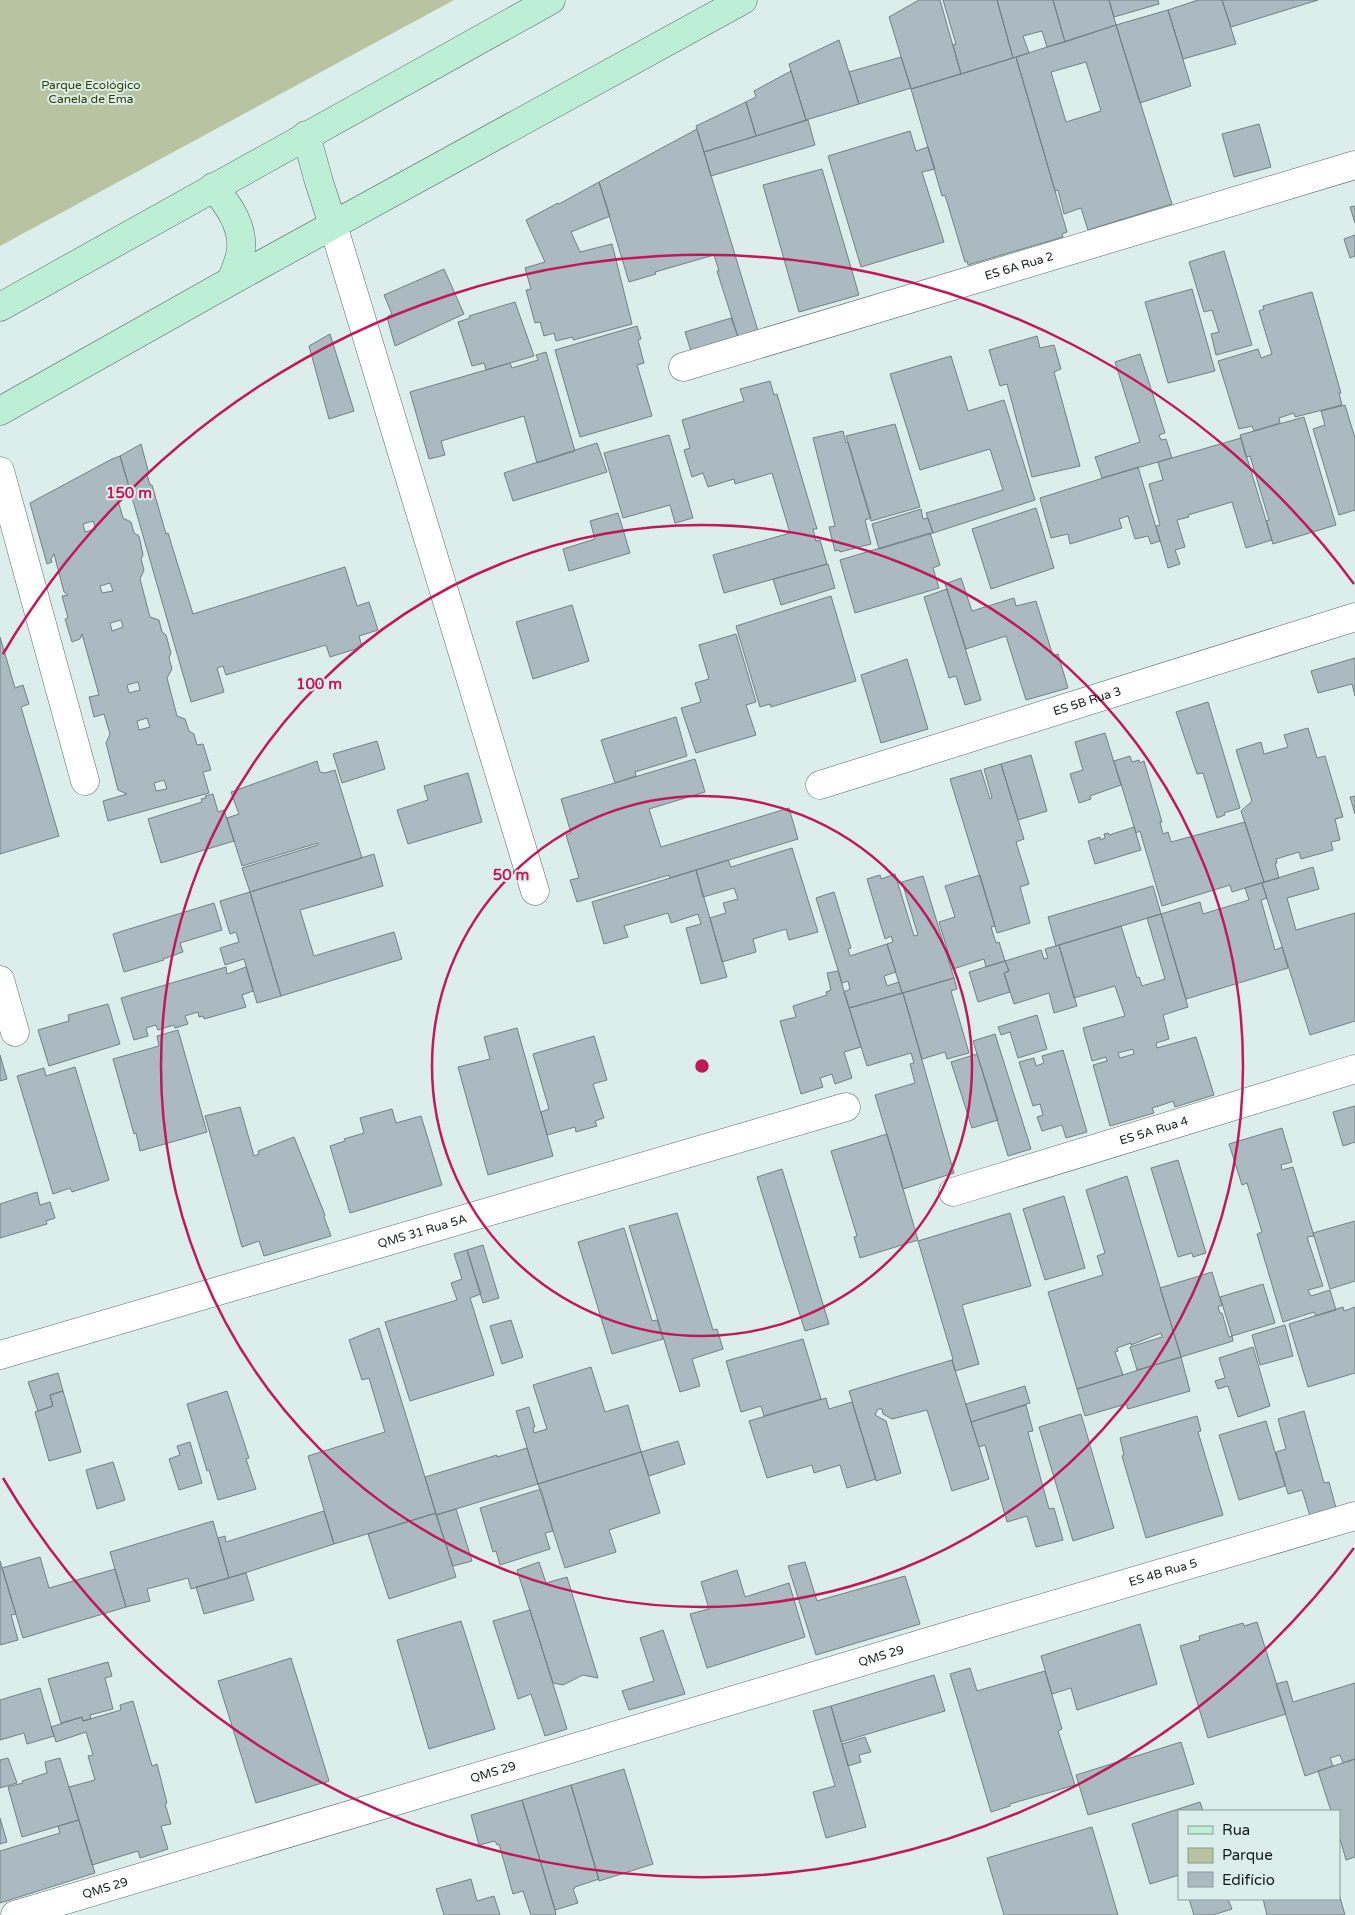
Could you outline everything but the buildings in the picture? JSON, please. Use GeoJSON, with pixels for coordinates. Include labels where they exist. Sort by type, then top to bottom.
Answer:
{"type":"FeatureCollection","features":[{"type":"Feature","properties":{"kind":"main road"},"geometry":{"type":"LineString","coordinates":[[0,306],[551,0]]}},
{"type":"Feature","properties":{"kind":"main road"},"geometry":{"type":"LineString","coordinates":[[0,411],[231,281],[743,0]]}},
{"type":"Feature","properties":{"kind":"main road"},"geometry":{"type":"LineString","coordinates":[[306,136],[318,182],[333,225]]}},
{"type":"Feature","properties":{"kind":"main road"},"geometry":{"type":"LineString","coordinates":[[213,187],[226,201],[240,231],[240,254],[231,281]]}},
{"type":"Feature","properties":{"kind":"street","name":"ES 6A Rua 2"},"geometry":{"type":"LineString","coordinates":[[683,367],[1355,165]]}},
{"type":"Feature","properties":{"kind":"street"},"geometry":{"type":"LineString","coordinates":[[333,225],[535,891]]}},
{"type":"Feature","properties":{"kind":"street"},"geometry":{"type":"LineString","coordinates":[[0,471],[85,781]]}},
{"type":"Feature","properties":{"kind":"street","name":"ES 5B Rua 3"},"geometry":{"type":"LineString","coordinates":[[820,786],[1355,617]]}},
{"type":"Feature","properties":{"kind":"street"},"geometry":{"type":"LineString","coordinates":[[0,980],[15,1032]]}},
{"type":"Feature","properties":{"kind":"street","name":"ES 5A Rua 4"},"geometry":{"type":"LineString","coordinates":[[954,1192],[1355,1068]]}},
{"type":"Feature","properties":{"kind":"street","name":"QMS 31 Rua 5A"},"geometry":{"type":"LineString","coordinates":[[0,1355],[846,1106]]}},
{"type":"Feature","properties":{"kind":"street","name":"ES 4B Rua 5"},"geometry":{"type":"LineString","coordinates":[[971,1629],[1355,1516]]}},
{"type":"Feature","properties":{"kind":"street","name":"QMS 29"},"geometry":{"type":"LineString","coordinates":[[15,1915],[971,1629]]}},
{"type":"Feature","properties":{"kind":"green space","name":"Parque Ecológico Canela de Ema"},"geometry":{"type":"Polygon","coordinates":[[[0,0],[454,0],[0,246],[0,0]]]}}]}
